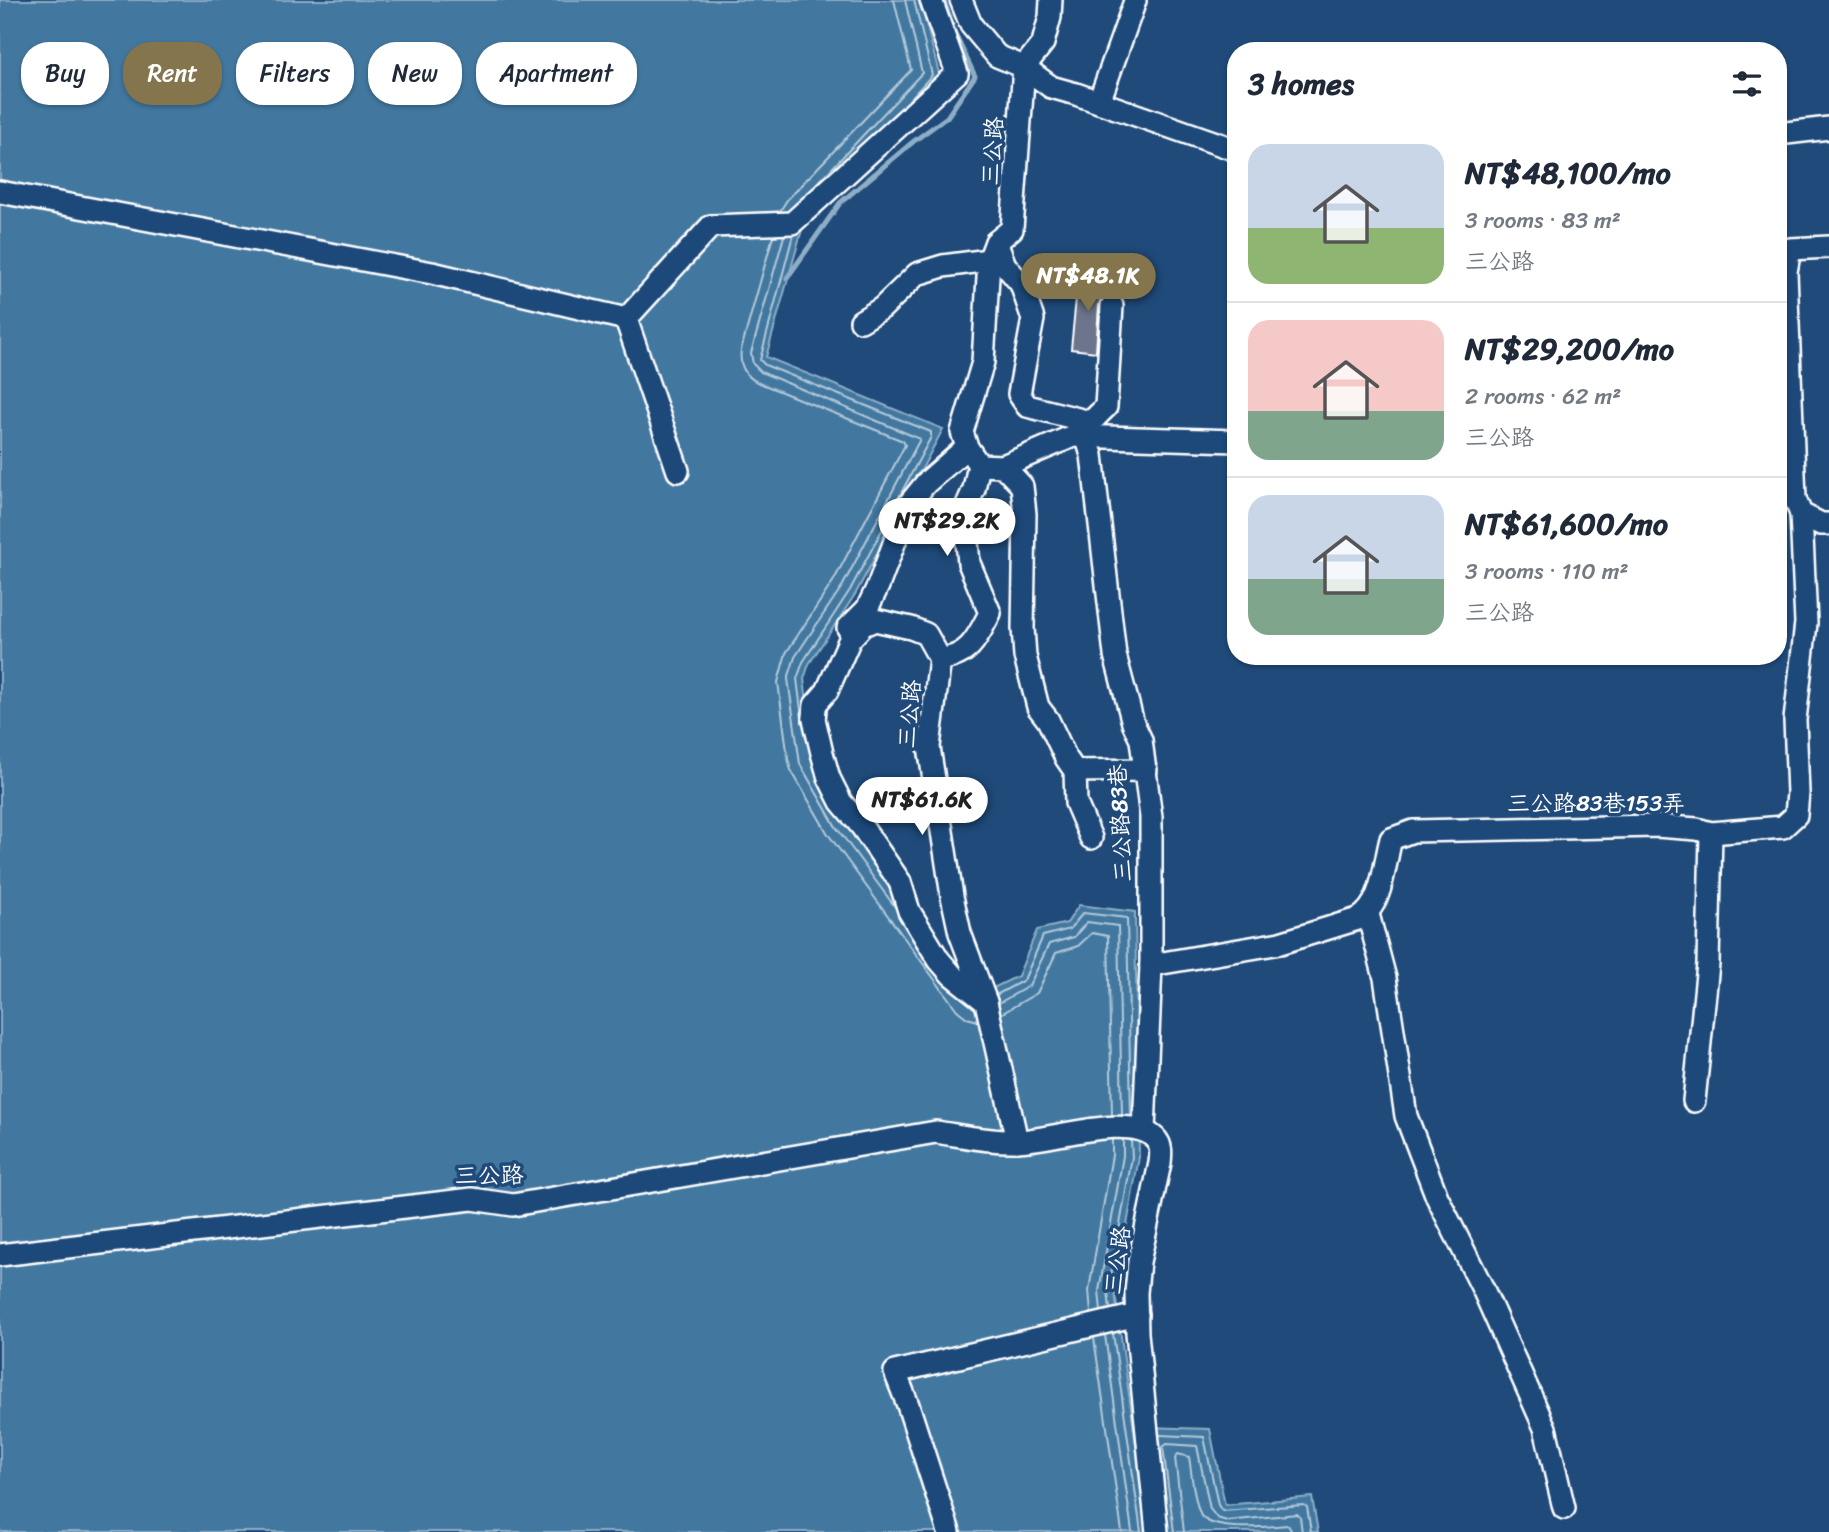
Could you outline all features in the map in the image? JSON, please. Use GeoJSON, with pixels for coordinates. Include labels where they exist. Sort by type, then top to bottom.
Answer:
{"type":"FeatureCollection","features":[{"type":"Feature","properties":{"kind":"street"},"geometry":{"type":"LineString","coordinates":[[626,319],[711,226],[792,223],[957,73],[931,0]]}},
{"type":"Feature","properties":{"kind":"street"},"geometry":{"type":"LineString","coordinates":[[961,0],[971,24],[997,55],[1024,67],[1051,87],[1227,147]]}},
{"type":"Feature","properties":{"kind":"street"},"geometry":{"type":"LineString","coordinates":[[1024,67],[1043,43],[1050,17],[1051,0]]}},
{"type":"Feature","properties":{"kind":"street"},"geometry":{"type":"LineString","coordinates":[[1098,102],[1135,1]]}},
{"type":"Feature","properties":{"kind":"street","name":"三公路"},"geometry":{"type":"LineString","coordinates":[[967,447],[962,432],[983,362],[993,251],[1012,229],[1024,67]]}},
{"type":"Feature","properties":{"kind":"street"},"geometry":{"type":"LineString","coordinates":[[1787,133],[1829,128]]}},
{"type":"Feature","properties":{"kind":"street"},"geometry":{"type":"LineString","coordinates":[[0,192],[432,273],[626,319]]}},
{"type":"Feature","properties":{"kind":"street","name":"三公路83巷153弄"},"geometry":{"type":"LineString","coordinates":[[1787,266],[1790,249],[1829,247]]}},
{"type":"Feature","properties":{"kind":"street"},"geometry":{"type":"LineString","coordinates":[[861,321],[882,308],[917,274],[993,251],[1021,284],[1033,319],[1018,394],[1027,406],[1088,429],[1227,440]]}},
{"type":"Feature","properties":{"kind":"street"},"geometry":{"type":"LineString","coordinates":[[986,1002],[952,975],[932,950],[909,911],[900,882],[841,802],[829,778],[814,719],[821,668],[833,644],[867,608],[896,542],[909,504],[926,483],[967,447],[979,465],[1003,466],[1088,429],[1106,407],[1112,306]]}},
{"type":"Feature","properties":{"kind":"street","name":"三公路83巷153弄"},"geometry":{"type":"LineString","coordinates":[[1368,914],[1375,902],[1391,839],[1413,831],[1656,826],[1697,829],[1711,833],[1783,827],[1796,815],[1798,793],[1795,720],[1806,623],[1791,500],[1787,318]]}},
{"type":"Feature","properties":{"kind":"street"},"geometry":{"type":"LineString","coordinates":[[626,319],[678,471]]}},
{"type":"Feature","properties":{"kind":"street","name":"三公路83巷"},"geometry":{"type":"LineString","coordinates":[[1088,429],[1115,655],[1133,723],[1141,740],[1151,817],[1152,965],[1144,1131]]}},
{"type":"Feature","properties":{"kind":"street","name":"三公路"},"geometry":{"type":"LineString","coordinates":[[940,659],[955,658],[974,643],[990,612],[969,563],[966,541],[967,505],[974,489],[979,465]]}},
{"type":"Feature","properties":{"kind":"street"},"geometry":{"type":"LineString","coordinates":[[1003,466],[1021,486],[1025,514],[1023,628],[1028,666],[1038,707],[1048,720],[1074,771],[1076,803],[1091,838]]}},
{"type":"Feature","properties":{"kind":"street"},"geometry":{"type":"LineString","coordinates":[[1791,500],[1821,524],[1829,524]]}},
{"type":"Feature","properties":{"kind":"street","name":"三公路"},"geometry":{"type":"LineString","coordinates":[[814,719],[816,705],[827,691],[850,639],[869,621],[919,630],[926,634],[940,659],[929,747],[960,933],[986,1002],[1017,1141]]}},
{"type":"Feature","properties":{"kind":"street"},"geometry":{"type":"LineString","coordinates":[[1074,771],[1146,770]]}},
{"type":"Feature","properties":{"kind":"street"},"geometry":{"type":"LineString","coordinates":[[1694,1101],[1708,964],[1711,833]]}},
{"type":"Feature","properties":{"kind":"street"},"geometry":{"type":"LineString","coordinates":[[1152,965],[1280,943],[1368,914],[1385,978],[1406,1116],[1437,1197],[1483,1289],[1545,1428],[1564,1508]]}},
{"type":"Feature","properties":{"kind":"street","name":"三公路"},"geometry":{"type":"LineString","coordinates":[[0,1255],[472,1199],[513,1205],[929,1133],[1017,1141],[1098,1129],[1125,1127],[1144,1131],[1156,1138],[1161,1148],[1139,1262],[1136,1293],[1157,1532]]}},
{"type":"Feature","properties":{"kind":"street"},"geometry":{"type":"LineString","coordinates":[[949,1532],[895,1372],[1137,1315]]}},
{"type":"Feature","properties":{"kind":"water"},"geometry":{"type":"Polygon","coordinates":[[[0,0],[920,0],[940,77],[805,219],[766,357],[943,429],[856,593],[809,664],[804,679],[814,756],[849,819],[979,995],[1018,976],[1037,930],[1067,923],[1079,905],[1135,912],[1139,1157],[1115,1293],[1148,1532],[0,1532],[0,0]]]}},
{"type":"Feature","properties":{"kind":"water"},"geometry":{"type":"Polygon","coordinates":[[[1145,1427],[1210,1429],[1225,1505],[1312,1497],[1318,1532],[1158,1532],[1145,1427]]]}},
{"type":"Feature","properties":{"kind":"building"},"geometry":{"type":"Polygon","coordinates":[[[1078,278],[1112,281],[1111,293],[1101,298],[1099,305],[1096,352],[1071,349],[1078,278]]]}},
{"type":"Feature","properties":{"kind":"waterway"},"geometry":{"type":"LineString","coordinates":[[787,278],[840,203],[947,117],[975,76],[955,34],[944,0]]}}]}
